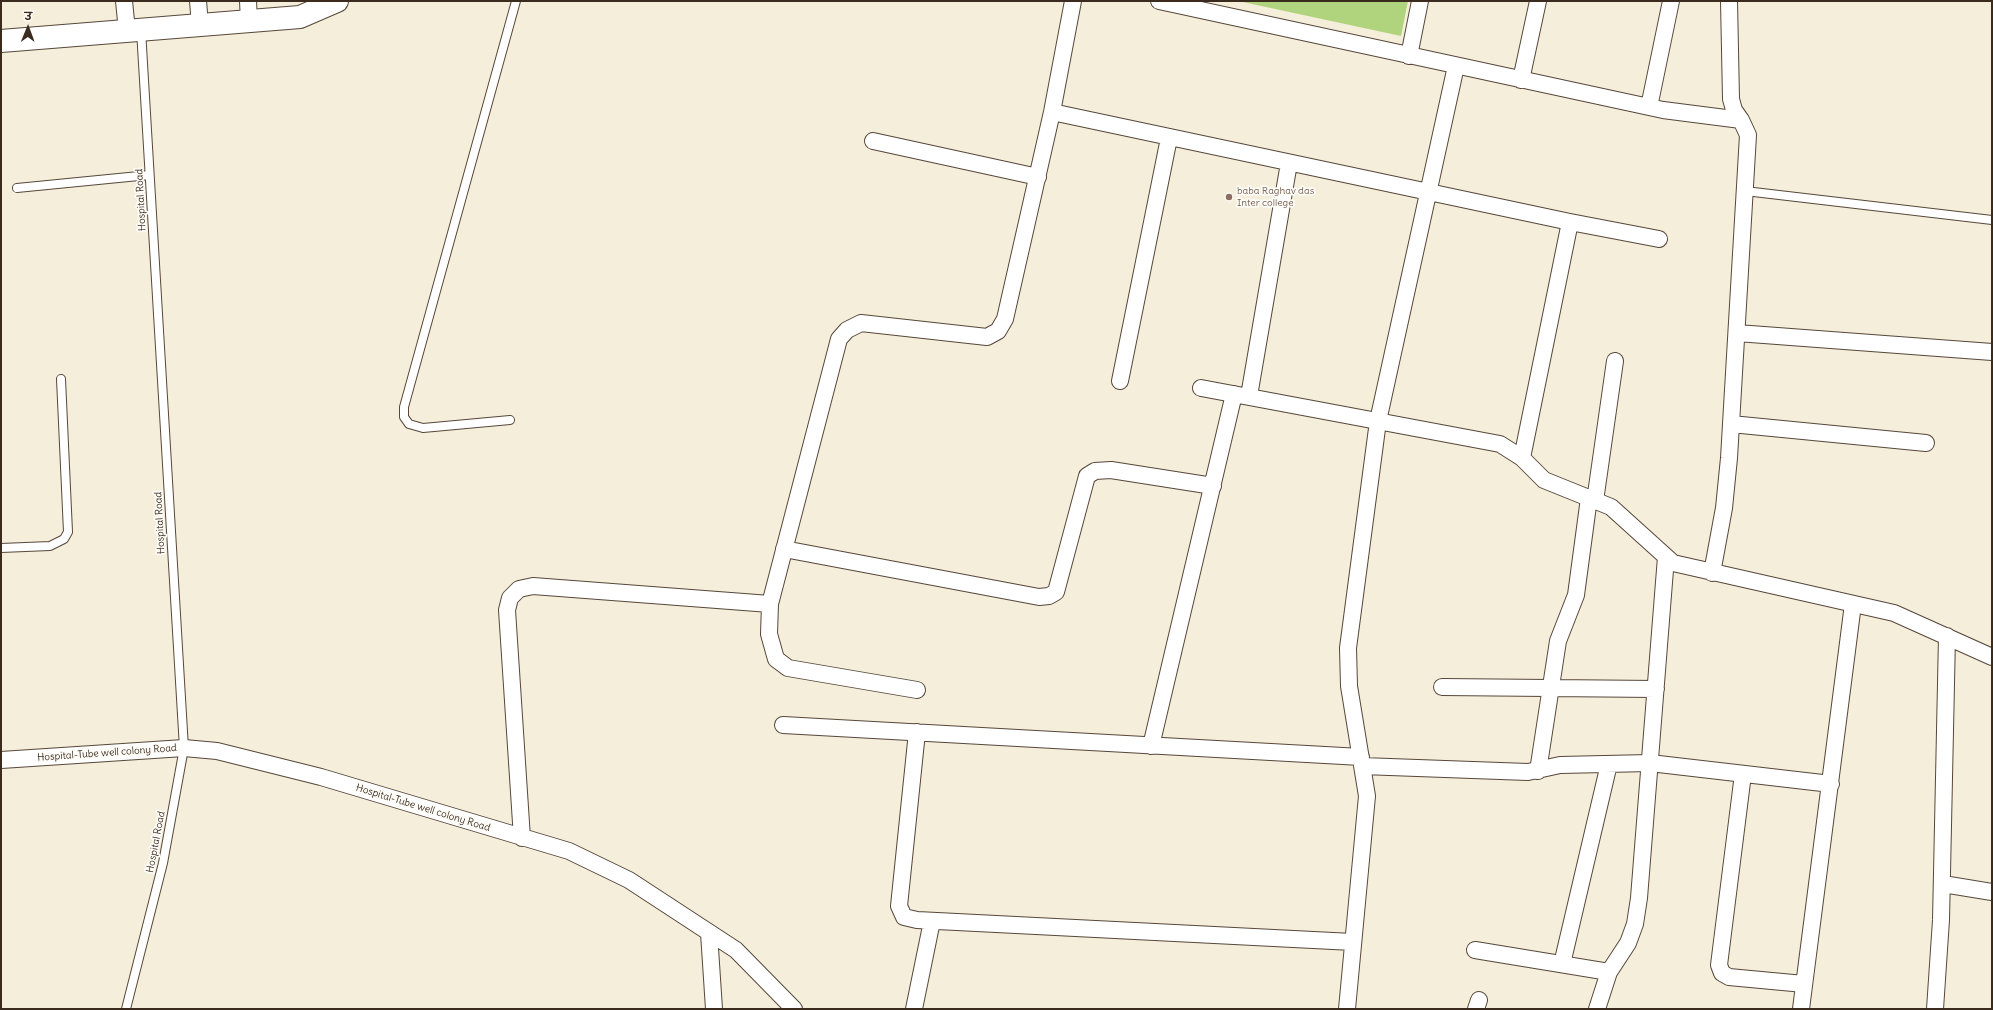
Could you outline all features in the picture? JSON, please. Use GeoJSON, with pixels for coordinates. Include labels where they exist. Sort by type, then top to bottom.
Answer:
{"type":"FeatureCollection","features":[{"type":"Feature","properties":{"kind":"main road"},"geometry":{"type":"LineString","coordinates":[[1,41],[200,25],[248,11],[300,17],[337,1]]}},
{"type":"Feature","properties":{"kind":"street"},"geometry":{"type":"LineString","coordinates":[[124,1],[134,30]]}},
{"type":"Feature","properties":{"kind":"street"},"geometry":{"type":"LineString","coordinates":[[198,1],[200,25]]}},
{"type":"Feature","properties":{"kind":"street"},"geometry":{"type":"LineString","coordinates":[[917,690],[788,668],[776,659],[774,653],[769,634],[770,604],[839,339],[847,330],[861,324],[987,337],[998,331],[1006,319],[1052,112],[1073,1]]}},
{"type":"Feature","properties":{"kind":"street"},"geometry":{"type":"LineString","coordinates":[[1159,1],[1649,107],[1741,120]]}},
{"type":"Feature","properties":{"kind":"street"},"geometry":{"type":"LineString","coordinates":[[1409,56],[1420,1]]}},
{"type":"Feature","properties":{"kind":"street"},"geometry":{"type":"LineString","coordinates":[[1521,80],[1538,1]]}},
{"type":"Feature","properties":{"kind":"street"},"geometry":{"type":"LineString","coordinates":[[1649,107],[1671,1]]}},
{"type":"Feature","properties":{"kind":"street"},"geometry":{"type":"LineString","coordinates":[[1712,573],[1724,508],[1732,424],[1748,135],[1741,120],[1734,110],[1731,99],[1729,1]]}},
{"type":"Feature","properties":{"kind":"street"},"geometry":{"type":"LineString","coordinates":[[1346,1009],[1367,809],[1367,796],[1362,762],[1347,673],[1348,648],[1378,421],[1456,66]]}},
{"type":"Feature","properties":{"kind":"street"},"geometry":{"type":"LineString","coordinates":[[1052,112],[1570,222],[1659,239]]}},
{"type":"Feature","properties":{"kind":"street"},"geometry":{"type":"LineString","coordinates":[[1120,381],[1169,138]]}},
{"type":"Feature","properties":{"kind":"street"},"geometry":{"type":"LineString","coordinates":[[873,141],[1038,176]]}},
{"type":"Feature","properties":{"kind":"street"},"geometry":{"type":"LineString","coordinates":[[1151,746],[1213,486],[1242,395],[1289,163]]}},
{"type":"Feature","properties":{"kind":"street"},"geometry":{"type":"LineString","coordinates":[[1522,458],[1570,222]]}},
{"type":"Feature","properties":{"kind":"street"},"geometry":{"type":"LineString","coordinates":[[1737,334],[1992,352]]}},
{"type":"Feature","properties":{"kind":"street"},"geometry":{"type":"LineString","coordinates":[[1538,771],[1558,641],[1576,595],[1614,361]]}},
{"type":"Feature","properties":{"kind":"street"},"geometry":{"type":"LineString","coordinates":[[1201,388],[1500,444],[1522,458],[1544,480],[1611,507],[1673,563],[1894,613],[1992,657]]}},
{"type":"Feature","properties":{"kind":"street"},"geometry":{"type":"LineString","coordinates":[[1732,424],[1926,443]]}},
{"type":"Feature","properties":{"kind":"street"},"geometry":{"type":"LineString","coordinates":[[784,549],[1039,597],[1049,596],[1056,592],[1087,476],[1095,470],[1111,470],[1213,486]]}},
{"type":"Feature","properties":{"kind":"street"},"geometry":{"type":"LineString","coordinates":[[1597,1009],[1609,972],[1628,943],[1635,924],[1650,763],[1666,557]]}},
{"type":"Feature","properties":{"kind":"street"},"geometry":{"type":"LineString","coordinates":[[522,838],[506,610],[510,598],[519,589],[533,586],[770,604]]}},
{"type":"Feature","properties":{"kind":"street"},"geometry":{"type":"LineString","coordinates":[[1801,1009],[1853,604]]}},
{"type":"Feature","properties":{"kind":"street"},"geometry":{"type":"LineString","coordinates":[[1935,1009],[1943,884],[1947,636]]}},
{"type":"Feature","properties":{"kind":"street"},"geometry":{"type":"LineString","coordinates":[[1442,687],[1656,689]]}},
{"type":"Feature","properties":{"kind":"street"},"geometry":{"type":"LineString","coordinates":[[784,725],[1151,746],[1362,762],[1538,771],[1560,765],[1650,763],[1830,784]]}},
{"type":"Feature","properties":{"kind":"street"},"geometry":{"type":"LineString","coordinates":[[917,732],[899,906],[904,917],[932,921],[1353,942]]}},
{"type":"Feature","properties":{"kind":"street","name":"Hospital-Tube well colony Road"},"geometry":{"type":"LineString","coordinates":[[1,760],[184,748],[217,751],[321,777],[569,851],[629,880],[736,950],[794,1009]]}},
{"type":"Feature","properties":{"kind":"street"},"geometry":{"type":"LineString","coordinates":[[1562,964],[1609,764]]}},
{"type":"Feature","properties":{"kind":"street"},"geometry":{"type":"LineString","coordinates":[[1743,774],[1719,965],[1722,973],[1729,977],[1804,984]]}},
{"type":"Feature","properties":{"kind":"street"},"geometry":{"type":"LineString","coordinates":[[1943,884],[1992,892]]}},
{"type":"Feature","properties":{"kind":"street"},"geometry":{"type":"LineString","coordinates":[[914,1009],[932,921]]}},
{"type":"Feature","properties":{"kind":"street"},"geometry":{"type":"LineString","coordinates":[[709,933],[714,1009]]}},
{"type":"Feature","properties":{"kind":"street"},"geometry":{"type":"LineString","coordinates":[[1475,950],[1609,972]]}},
{"type":"Feature","properties":{"kind":"lane"},"geometry":{"type":"LineString","coordinates":[[510,420],[423,428],[409,424],[404,417],[404,407],[516,1]]}},
{"type":"Feature","properties":{"kind":"lane","name":"Hospital Road"},"geometry":{"type":"LineString","coordinates":[[126,1009],[163,863],[184,748],[149,175],[134,30]]}},
{"type":"Feature","properties":{"kind":"lane"},"geometry":{"type":"LineString","coordinates":[[17,188],[149,175]]}},
{"type":"Feature","properties":{"kind":"lane"},"geometry":{"type":"LineString","coordinates":[[1745,191],[1992,220]]}},
{"type":"Feature","properties":{"kind":"lane"},"geometry":{"type":"LineString","coordinates":[[1,548],[50,546],[64,539],[68,532],[61,379]]}},
{"type":"Feature","properties":{"kind":"green space"},"geometry":{"type":"Polygon","coordinates":[[[1238,1],[1408,1],[1401,36],[1238,1]]]}},
{"type":"Feature","properties":{"kind":"place","name":"baba Raghav das Inter college"},"geometry":{"type":"Point","coordinates":[1229,197]}}]}
